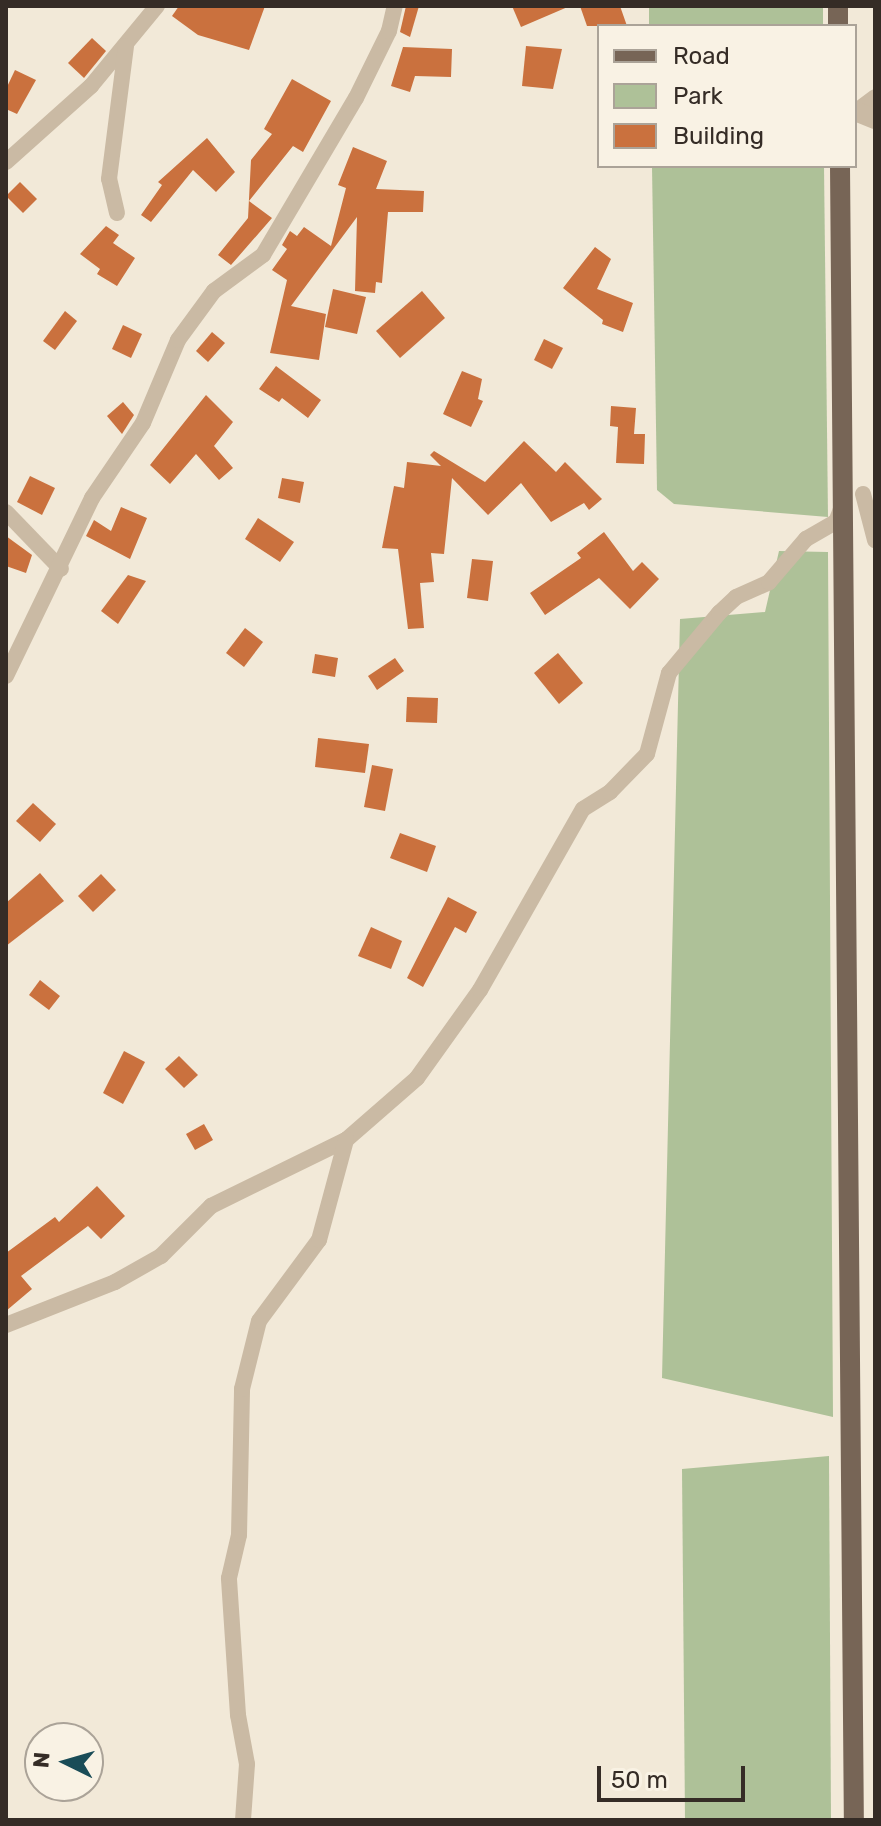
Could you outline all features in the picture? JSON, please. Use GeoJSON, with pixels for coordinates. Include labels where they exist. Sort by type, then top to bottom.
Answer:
{"type":"FeatureCollection","features":[{"type":"Feature","properties":{"kind":"main road"},"geometry":{"type":"LineString","coordinates":[[840,168],[854,1820]]}},
{"type":"Feature","properties":{"kind":"street"},"geometry":{"type":"LineString","coordinates":[[6,162],[91,86],[157,6]]}},
{"type":"Feature","properties":{"kind":"street"},"geometry":{"type":"LineString","coordinates":[[6,676],[61,569],[92,498],[143,423],[178,340],[214,291],[263,255],[356,98],[389,31],[395,6]]}},
{"type":"Feature","properties":{"kind":"street"},"geometry":{"type":"LineString","coordinates":[[117,213],[109,179],[126,46]]}},
{"type":"Feature","properties":{"kind":"street"},"geometry":{"type":"LineString","coordinates":[[863,113],[875,97]]}},
{"type":"Feature","properties":{"kind":"street"},"geometry":{"type":"LineString","coordinates":[[6,1325],[115,1282],[161,1256],[211,1206],[346,1140],[417,1078],[446,1042],[583,809],[610,792],[647,754],[669,673],[736,597],[769,582],[806,539],[836,522],[843,494],[851,484],[869,496],[875,540]]}},
{"type":"Feature","properties":{"kind":"street"},"geometry":{"type":"LineString","coordinates":[[6,512],[61,569]]}},
{"type":"Feature","properties":{"kind":"street"},"geometry":{"type":"LineString","coordinates":[[243,1820],[247,1764],[229,1578],[239,1535],[242,1389],[259,1321],[319,1240],[346,1140]]}},
{"type":"Feature","properties":{"kind":"green space"},"geometry":{"type":"Polygon","coordinates":[[[649,6],[823,6],[823,24],[649,24],[649,6]]]}},
{"type":"Feature","properties":{"kind":"green space"},"geometry":{"type":"Polygon","coordinates":[[[652,168],[824,168],[828,517],[674,504],[657,490],[652,168]]]}},
{"type":"Feature","properties":{"kind":"green space"},"geometry":{"type":"Polygon","coordinates":[[[779,551],[828,552],[833,1417],[662,1378],[680,619],[765,612],[779,551]]]}},
{"type":"Feature","properties":{"kind":"green space"},"geometry":{"type":"Polygon","coordinates":[[[829,1456],[831,1820],[685,1820],[682,1469],[829,1456]]]}},
{"type":"Feature","properties":{"kind":"building"},"geometry":{"type":"Polygon","coordinates":[[[179,6],[265,6],[249,50],[198,35],[172,16],[179,6]]]}},
{"type":"Feature","properties":{"kind":"building"},"geometry":{"type":"Polygon","coordinates":[[[406,6],[419,6],[410,37],[400,32],[406,6]]]}},
{"type":"Feature","properties":{"kind":"building"},"geometry":{"type":"Polygon","coordinates":[[[512,6],[570,6],[521,27],[512,6]]]}},
{"type":"Feature","properties":{"kind":"building"},"geometry":{"type":"Polygon","coordinates":[[[580,6],[620,6],[626,24],[597,24],[587,26],[580,6]]]}},
{"type":"Feature","properties":{"kind":"building"},"geometry":{"type":"Polygon","coordinates":[[[92,38],[106,51],[84,78],[68,63],[92,38]]]}},
{"type":"Feature","properties":{"kind":"building"},"geometry":{"type":"Polygon","coordinates":[[[526,46],[562,49],[553,89],[522,86],[526,46]]]}},
{"type":"Feature","properties":{"kind":"building"},"geometry":{"type":"Polygon","coordinates":[[[403,47],[452,49],[451,77],[415,76],[410,92],[391,86],[403,47]]]}},
{"type":"Feature","properties":{"kind":"building"},"geometry":{"type":"Polygon","coordinates":[[[15,70],[36,80],[17,114],[6,109],[6,89],[15,70]]]}},
{"type":"Feature","properties":{"kind":"building"},"geometry":{"type":"Polygon","coordinates":[[[292,79],[331,101],[303,152],[293,146],[249,201],[272,218],[231,265],[218,255],[248,218],[251,160],[272,134],[264,129],[292,79]]]}},
{"type":"Feature","properties":{"kind":"building"},"geometry":{"type":"Polygon","coordinates":[[[207,138],[235,172],[216,192],[193,170],[151,222],[141,215],[162,185],[158,182],[207,138]]]}},
{"type":"Feature","properties":{"kind":"building"},"geometry":{"type":"Polygon","coordinates":[[[353,147],[387,161],[376,189],[424,191],[423,212],[388,212],[382,283],[376,282],[375,293],[355,291],[357,217],[291,306],[326,314],[319,360],[270,353],[287,280],[272,270],[287,249],[282,245],[290,231],[297,236],[304,227],[331,246],[346,188],[338,185],[353,147]]]}},
{"type":"Feature","properties":{"kind":"building"},"geometry":{"type":"Polygon","coordinates":[[[20,182],[37,199],[23,213],[6,196],[20,182]]]}},
{"type":"Feature","properties":{"kind":"building"},"geometry":{"type":"Polygon","coordinates":[[[106,226],[119,235],[113,243],[135,258],[117,286],[97,274],[100,269],[80,254],[106,226]]]}},
{"type":"Feature","properties":{"kind":"building"},"geometry":{"type":"Polygon","coordinates":[[[595,247],[611,259],[597,289],[633,303],[623,332],[602,324],[603,320],[563,288],[595,247]]]}},
{"type":"Feature","properties":{"kind":"building"},"geometry":{"type":"Polygon","coordinates":[[[333,289],[366,297],[357,334],[325,327],[333,289]]]}},
{"type":"Feature","properties":{"kind":"building"},"geometry":{"type":"Polygon","coordinates":[[[422,291],[445,318],[400,358],[376,331],[422,291]]]}},
{"type":"Feature","properties":{"kind":"building"},"geometry":{"type":"Polygon","coordinates":[[[65,311],[77,321],[55,350],[43,341],[65,311]]]}},
{"type":"Feature","properties":{"kind":"building"},"geometry":{"type":"Polygon","coordinates":[[[123,325],[142,334],[131,358],[112,349],[123,325]]]}},
{"type":"Feature","properties":{"kind":"building"},"geometry":{"type":"Polygon","coordinates":[[[212,332],[225,343],[208,362],[196,351],[212,332]]]}},
{"type":"Feature","properties":{"kind":"building"},"geometry":{"type":"Polygon","coordinates":[[[544,339],[563,348],[552,369],[534,360],[544,339]]]}},
{"type":"Feature","properties":{"kind":"building"},"geometry":{"type":"Polygon","coordinates":[[[276,366],[321,400],[308,418],[282,398],[279,402],[259,389],[276,366]]]}},
{"type":"Feature","properties":{"kind":"building"},"geometry":{"type":"Polygon","coordinates":[[[462,371],[482,379],[478,399],[483,401],[471,427],[443,414],[462,371]]]}},
{"type":"Feature","properties":{"kind":"building"},"geometry":{"type":"Polygon","coordinates":[[[206,395],[233,422],[214,446],[233,468],[219,480],[196,454],[170,484],[150,465],[206,395]]]}},
{"type":"Feature","properties":{"kind":"building"},"geometry":{"type":"Polygon","coordinates":[[[123,402],[134,415],[122,434],[107,416],[123,402]]]}},
{"type":"Feature","properties":{"kind":"building"},"geometry":{"type":"Polygon","coordinates":[[[611,406],[636,408],[634,434],[645,434],[644,464],[616,463],[618,427],[610,426],[611,406]]]}},
{"type":"Feature","properties":{"kind":"building"},"geometry":{"type":"Polygon","coordinates":[[[524,441],[556,472],[565,462],[602,499],[589,510],[584,503],[551,522],[521,483],[488,515],[452,478],[444,554],[431,553],[434,582],[420,583],[424,628],[408,629],[398,549],[382,548],[394,486],[404,488],[407,462],[441,466],[430,455],[434,451],[485,482],[524,441]]]}},
{"type":"Feature","properties":{"kind":"building"},"geometry":{"type":"Polygon","coordinates":[[[30,476],[55,488],[42,515],[17,502],[30,476]]]}},
{"type":"Feature","properties":{"kind":"building"},"geometry":{"type":"Polygon","coordinates":[[[282,478],[304,482],[300,503],[278,498],[282,478]]]}},
{"type":"Feature","properties":{"kind":"building"},"geometry":{"type":"Polygon","coordinates":[[[121,507],[147,518],[130,559],[86,536],[94,520],[111,531],[121,507]]]}},
{"type":"Feature","properties":{"kind":"building"},"geometry":{"type":"Polygon","coordinates":[[[258,518],[294,542],[280,562],[245,539],[258,518]]]}},
{"type":"Feature","properties":{"kind":"building"},"geometry":{"type":"Polygon","coordinates":[[[604,532],[633,571],[642,562],[659,579],[630,609],[599,578],[545,615],[530,593],[581,558],[577,553],[604,532]]]}},
{"type":"Feature","properties":{"kind":"building"},"geometry":{"type":"Polygon","coordinates":[[[6,536],[32,555],[26,573],[6,566],[6,536]]]}},
{"type":"Feature","properties":{"kind":"building"},"geometry":{"type":"Polygon","coordinates":[[[472,559],[493,561],[488,601],[467,598],[472,559]]]}},
{"type":"Feature","properties":{"kind":"building"},"geometry":{"type":"Polygon","coordinates":[[[128,575],[146,581],[118,624],[101,611],[128,575]]]}},
{"type":"Feature","properties":{"kind":"building"},"geometry":{"type":"Polygon","coordinates":[[[245,628],[263,642],[244,667],[226,653],[245,628]]]}},
{"type":"Feature","properties":{"kind":"building"},"geometry":{"type":"Polygon","coordinates":[[[558,653],[583,683],[559,704],[534,673],[558,653]]]}},
{"type":"Feature","properties":{"kind":"building"},"geometry":{"type":"Polygon","coordinates":[[[315,654],[338,658],[335,677],[312,673],[315,654]]]}},
{"type":"Feature","properties":{"kind":"building"},"geometry":{"type":"Polygon","coordinates":[[[395,658],[404,671],[377,690],[368,676],[395,658]]]}},
{"type":"Feature","properties":{"kind":"building"},"geometry":{"type":"Polygon","coordinates":[[[407,697],[438,698],[437,723],[406,722],[407,697]]]}},
{"type":"Feature","properties":{"kind":"building"},"geometry":{"type":"Polygon","coordinates":[[[318,738],[369,744],[365,773],[315,767],[318,738]]]}},
{"type":"Feature","properties":{"kind":"building"},"geometry":{"type":"Polygon","coordinates":[[[372,765],[393,769],[385,811],[364,807],[372,765]]]}},
{"type":"Feature","properties":{"kind":"building"},"geometry":{"type":"Polygon","coordinates":[[[33,803],[56,824],[40,842],[16,821],[33,803]]]}},
{"type":"Feature","properties":{"kind":"building"},"geometry":{"type":"Polygon","coordinates":[[[400,833],[436,846],[427,872],[390,858],[400,833]]]}},
{"type":"Feature","properties":{"kind":"building"},"geometry":{"type":"Polygon","coordinates":[[[40,873],[64,901],[6,946],[6,903],[40,873]]]}},
{"type":"Feature","properties":{"kind":"building"},"geometry":{"type":"Polygon","coordinates":[[[101,874],[116,890],[93,912],[78,896],[101,874]]]}},
{"type":"Feature","properties":{"kind":"building"},"geometry":{"type":"Polygon","coordinates":[[[448,897],[477,912],[466,933],[455,927],[423,987],[407,978],[448,897]]]}},
{"type":"Feature","properties":{"kind":"building"},"geometry":{"type":"Polygon","coordinates":[[[371,927],[402,941],[391,969],[358,956],[371,927]]]}},
{"type":"Feature","properties":{"kind":"building"},"geometry":{"type":"Polygon","coordinates":[[[40,980],[60,996],[49,1010],[29,995],[40,980]]]}},
{"type":"Feature","properties":{"kind":"building"},"geometry":{"type":"Polygon","coordinates":[[[124,1051],[145,1062],[123,1104],[103,1093],[124,1051]]]}},
{"type":"Feature","properties":{"kind":"building"},"geometry":{"type":"Polygon","coordinates":[[[179,1056],[198,1075],[184,1088],[165,1069],[179,1056]]]}},
{"type":"Feature","properties":{"kind":"building"},"geometry":{"type":"Polygon","coordinates":[[[204,1124],[213,1140],[195,1150],[186,1134],[204,1124]]]}},
{"type":"Feature","properties":{"kind":"building"},"geometry":{"type":"Polygon","coordinates":[[[97,1186],[125,1216],[101,1239],[88,1226],[21,1276],[32,1289],[6,1311],[6,1253],[55,1217],[59,1222],[97,1186]]]}}]}
